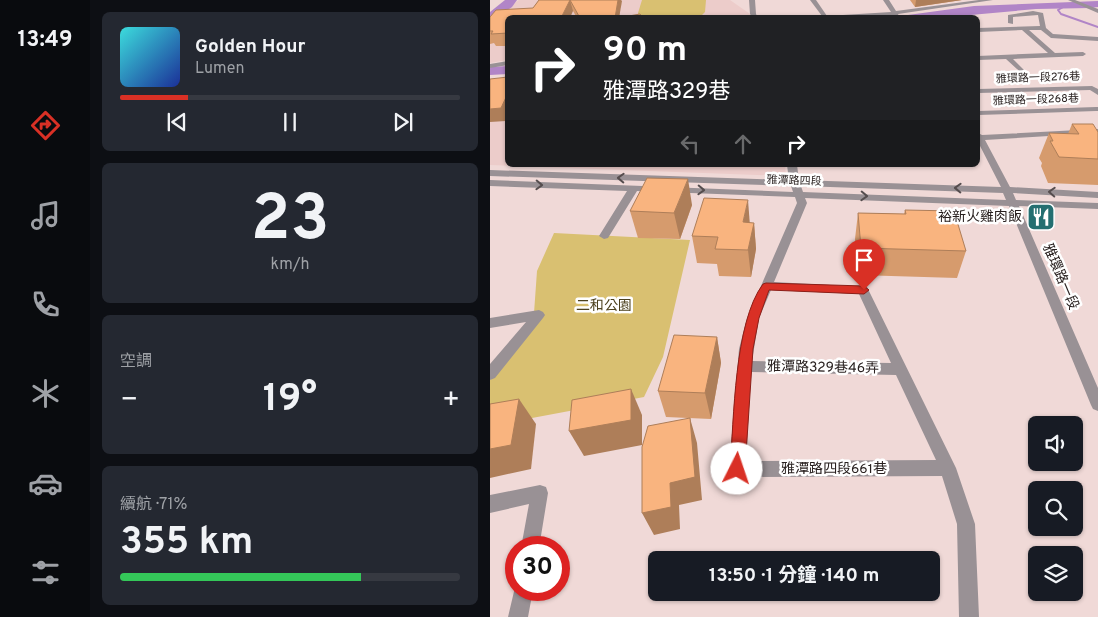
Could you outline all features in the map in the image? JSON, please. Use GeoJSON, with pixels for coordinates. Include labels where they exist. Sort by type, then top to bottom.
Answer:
{"type":"FeatureCollection","features":[{"type":"Feature","properties":{"kind":"street"},"geometry":{"type":"LineString","coordinates":[[752,0],[754,15]]}},
{"type":"Feature","properties":{"kind":"street"},"geometry":{"type":"LineString","coordinates":[[813,0],[821,15]]}},
{"type":"Feature","properties":{"kind":"street"},"geometry":{"type":"LineString","coordinates":[[886,0],[896,15]]}},
{"type":"Feature","properties":{"kind":"street"},"geometry":{"type":"LineString","coordinates":[[903,15],[990,0]]}},
{"type":"Feature","properties":{"kind":"street"},"geometry":{"type":"LineString","coordinates":[[1071,0],[1096,10]]}},
{"type":"Feature","properties":{"kind":"street"},"geometry":{"type":"LineString","coordinates":[[1011,23],[1010,16],[1033,13],[1041,14],[1043,28],[1051,36],[1098,39]]}},
{"type":"Feature","properties":{"kind":"street"},"geometry":{"type":"LineString","coordinates":[[1023,28],[1053,55]]}},
{"type":"Feature","properties":{"kind":"street"},"geometry":{"type":"LineString","coordinates":[[980,30],[1043,28]]}},
{"type":"Feature","properties":{"kind":"street"},"geometry":{"type":"LineString","coordinates":[[980,58],[1084,54]]}},
{"type":"Feature","properties":{"kind":"street"},"geometry":{"type":"LineString","coordinates":[[1008,57],[1028,77]]}},
{"type":"Feature","properties":{"kind":"street"},"geometry":{"type":"LineString","coordinates":[[490,66],[505,64]]}},
{"type":"Feature","properties":{"kind":"street","name":"雅環路一段276巷"},"geometry":{"type":"LineString","coordinates":[[980,91],[1092,88],[1098,93]]}},
{"type":"Feature","properties":{"kind":"street","name":"雅環路一段268巷"},"geometry":{"type":"LineString","coordinates":[[980,113],[1096,109]]}},
{"type":"Feature","properties":{"kind":"street"},"geometry":{"type":"LineString","coordinates":[[980,136],[1098,131]]}},
{"type":"Feature","properties":{"kind":"street","name":"雅環路一段"},"geometry":{"type":"LineString","coordinates":[[980,140],[1009,195],[1098,405]]}},
{"type":"Feature","properties":{"kind":"street"},"geometry":{"type":"LineString","coordinates":[[792,167],[793,178],[798,189]]}},
{"type":"Feature","properties":{"kind":"street","name":"雅潭路四段"},"geometry":{"type":"LineString","coordinates":[[490,173],[798,189]]}},
{"type":"Feature","properties":{"kind":"street","name":"雅潭路四段"},"geometry":{"type":"LineString","coordinates":[[490,183],[634,188],[1098,195]]}},
{"type":"Feature","properties":{"kind":"street"},"geometry":{"type":"LineString","coordinates":[[604,236],[634,188]]}},
{"type":"Feature","properties":{"kind":"street","name":"雅潭路四段661巷"},"geometry":{"type":"LineString","coordinates":[[798,189],[802,203],[753,318],[745,366],[737,469],[948,468]]}},
{"type":"Feature","properties":{"kind":"street","name":"雅潭路四段"},"geometry":{"type":"LineString","coordinates":[[1009,195],[1098,206]]}},
{"type":"Feature","properties":{"kind":"street"},"geometry":{"type":"LineString","coordinates":[[766,286],[864,290],[948,468],[966,524],[969,617]]}},
{"type":"Feature","properties":{"kind":"street"},"geometry":{"type":"LineString","coordinates":[[490,323],[539,315],[490,374]]}},
{"type":"Feature","properties":{"kind":"street","name":"雅潭路329巷46弄"},"geometry":{"type":"LineString","coordinates":[[745,366],[900,369]]}},
{"type":"Feature","properties":{"kind":"street"},"geometry":{"type":"LineString","coordinates":[[490,504],[540,493],[532,536]]}},
{"type":"Feature","properties":{"kind":"street"},"geometry":{"type":"LineString","coordinates":[[518,617],[521,601]]}},
{"type":"Feature","properties":{"kind":"shaded area"},"geometry":{"type":"Polygon","coordinates":[[[519,0],[730,0],[752,15],[505,15],[505,60],[490,63],[490,20],[519,0]]]}},
{"type":"Feature","properties":{"kind":"shaded area"},"geometry":{"type":"Polygon","coordinates":[[[505,76],[505,166],[490,165],[490,83],[499,83],[505,76]]]}},
{"type":"Feature","properties":{"kind":"shaded area"},"geometry":{"type":"Polygon","coordinates":[[[544,167],[785,167],[786,176],[544,167]]]}},
{"type":"Feature","properties":{"kind":"green space"},"geometry":{"type":"Polygon","coordinates":[[[642,0],[706,0],[705,12],[702,15],[638,15],[642,0]]]}},
{"type":"Feature","properties":{"kind":"green space","name":"二和公園"},"geometry":{"type":"Polygon","coordinates":[[[554,233],[690,240],[663,357],[644,397],[490,426],[490,380],[533,327],[537,271],[554,233]]]}},
{"type":"Feature","properties":{"kind":"building"},"geometry":{"type":"Polygon","coordinates":[[[539,0],[570,0],[562,15],[505,15],[505,33],[491,34],[493,31],[490,31],[490,17],[496,10],[533,8],[539,0]]]}},
{"type":"Feature","properties":{"kind":"building"},"geometry":{"type":"Polygon","coordinates":[[[570,0],[618,0],[616,15],[578,15],[570,0]]]}},
{"type":"Feature","properties":{"kind":"building"},"geometry":{"type":"Polygon","coordinates":[[[505,77],[505,99],[501,108],[490,109],[490,79],[505,77]]]}},
{"type":"Feature","properties":{"kind":"building"},"geometry":{"type":"Polygon","coordinates":[[[1072,124],[1093,124],[1098,132],[1098,159],[1059,157],[1050,141],[1053,141],[1049,133],[1079,134],[1072,124]]]}},
{"type":"Feature","properties":{"kind":"building"},"geometry":{"type":"Polygon","coordinates":[[[647,178],[688,179],[674,213],[630,211],[647,178]]]}},
{"type":"Feature","properties":{"kind":"building"},"geometry":{"type":"Polygon","coordinates":[[[704,198],[748,200],[743,222],[754,223],[748,250],[715,249],[718,237],[692,236],[704,198]]]}},
{"type":"Feature","properties":{"kind":"building"},"geometry":{"type":"Polygon","coordinates":[[[905,210],[954,211],[966,251],[861,248],[858,213],[906,214],[905,210]]]}},
{"type":"Feature","properties":{"kind":"building"},"geometry":{"type":"Polygon","coordinates":[[[674,335],[717,337],[705,393],[658,391],[674,335]]]}},
{"type":"Feature","properties":{"kind":"building"},"geometry":{"type":"Polygon","coordinates":[[[631,389],[631,420],[569,431],[572,400],[631,389]]]}},
{"type":"Feature","properties":{"kind":"building"},"geometry":{"type":"Polygon","coordinates":[[[519,399],[511,445],[490,449],[490,404],[519,399]]]}},
{"type":"Feature","properties":{"kind":"building"},"geometry":{"type":"Polygon","coordinates":[[[690,418],[695,477],[670,483],[671,507],[642,513],[642,447],[648,426],[690,418]]]}},
{"type":"Feature","properties":{"kind":"waterway"},"geometry":{"type":"LineString","coordinates":[[490,18],[508,5],[511,0]]}},
{"type":"Feature","properties":{"kind":"waterway"},"geometry":{"type":"LineString","coordinates":[[931,15],[990,9],[1098,4]]}},
{"type":"Feature","properties":{"kind":"waterway"},"geometry":{"type":"LineString","coordinates":[[1065,6],[1058,10],[1061,14],[1098,27]]}},
{"type":"Feature","properties":{"kind":"waterway"},"geometry":{"type":"LineString","coordinates":[[490,71],[505,70]]}},
{"type":"Feature","properties":{"kind":"place","name":"裕新火雞肉飯"},"geometry":{"type":"Point","coordinates":[1041,217]}},
{"type":"Feature","properties":{"kind":"route"},"geometry":{"type":"LineString","coordinates":[[737,469],[746,349],[753,318],[766,286],[864,290]]}}]}
